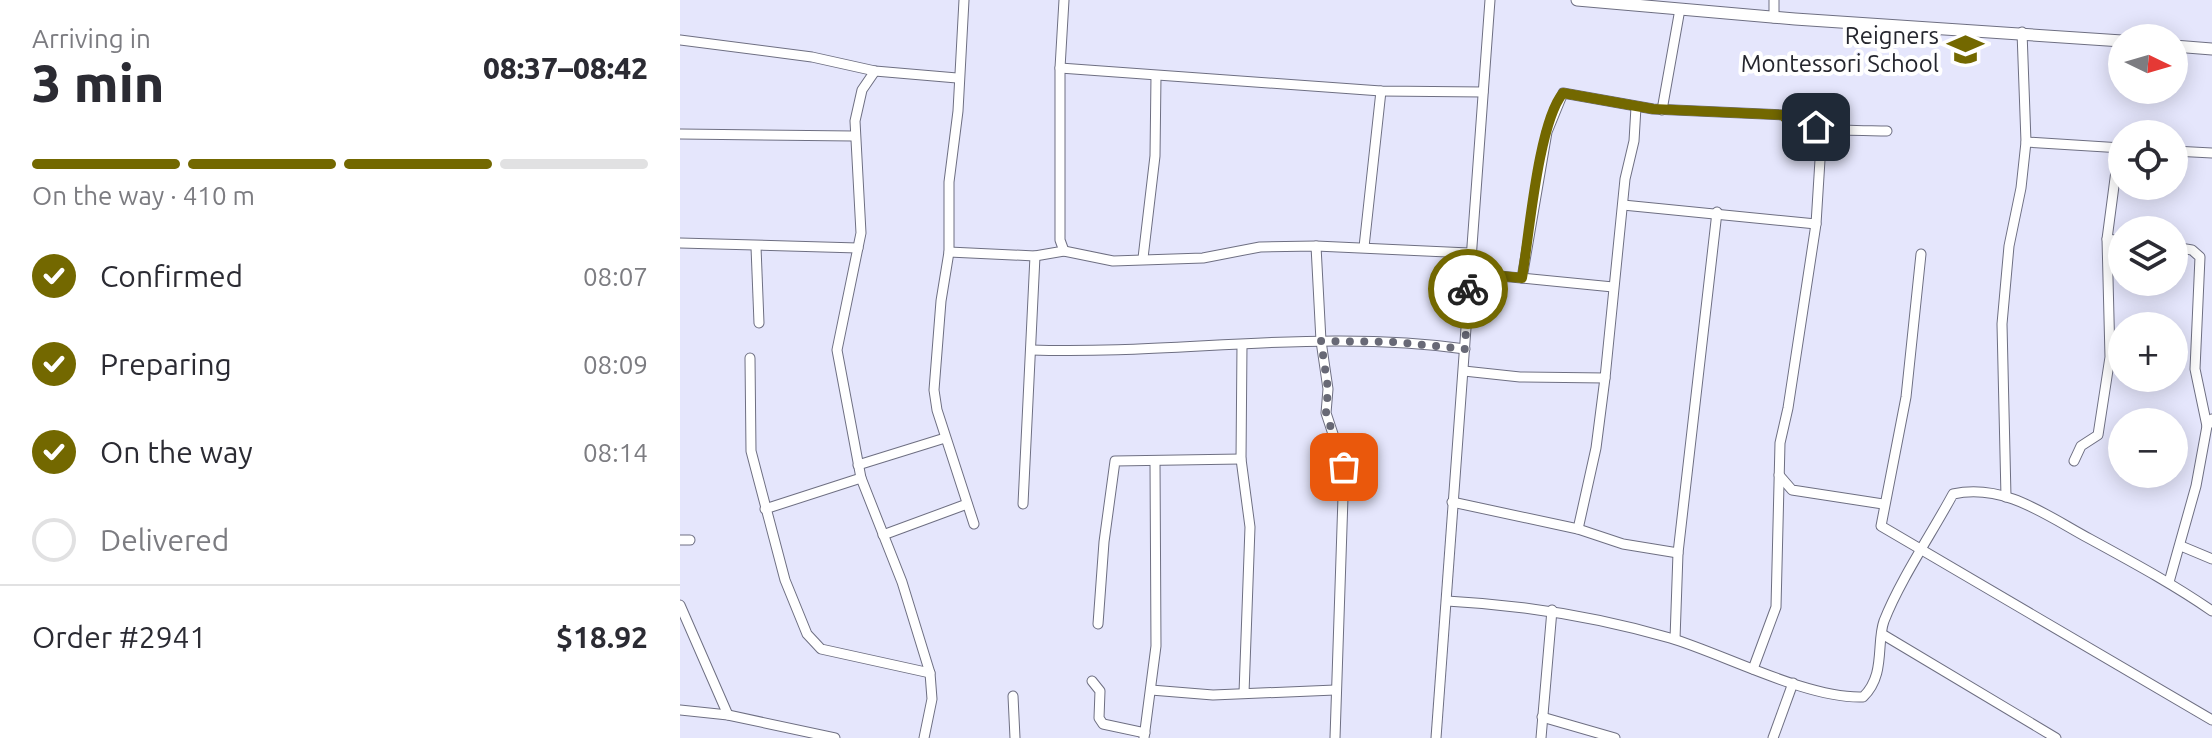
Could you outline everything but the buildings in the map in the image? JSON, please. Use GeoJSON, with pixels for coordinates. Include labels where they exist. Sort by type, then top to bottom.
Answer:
{"type":"FeatureCollection","features":[{"type":"Feature","properties":{"kind":"street"},"geometry":{"type":"LineString","coordinates":[[964,0],[957,78],[958,111],[949,182],[949,252],[941,301],[934,390],[945,438],[974,524]]}},
{"type":"Feature","properties":{"kind":"street"},"geometry":{"type":"LineString","coordinates":[[1064,0],[1060,68],[1060,240],[1064,251]]}},
{"type":"Feature","properties":{"kind":"street"},"geometry":{"type":"LineString","coordinates":[[1436,738],[1464,371],[1469,253],[1490,0]]}},
{"type":"Feature","properties":{"kind":"street"},"geometry":{"type":"LineString","coordinates":[[1577,0],[1654,3],[1680,9],[1774,18],[2108,40]]}},
{"type":"Feature","properties":{"kind":"street"},"geometry":{"type":"LineString","coordinates":[[1774,0],[1774,18]]}},
{"type":"Feature","properties":{"kind":"street"},"geometry":{"type":"LineString","coordinates":[[1662,110],[1680,9]]}},
{"type":"Feature","properties":{"kind":"street"},"geometry":{"type":"LineString","coordinates":[[2006,497],[2002,324],[2009,246],[2021,188],[2026,142],[2022,32]]}},
{"type":"Feature","properties":{"kind":"street"},"geometry":{"type":"LineString","coordinates":[[680,40],[812,57],[875,71],[957,78]]}},
{"type":"Feature","properties":{"kind":"street"},"geometry":{"type":"LineString","coordinates":[[2188,47],[2212,49]]}},
{"type":"Feature","properties":{"kind":"street"},"geometry":{"type":"LineString","coordinates":[[1060,68],[1381,91],[1483,92]]}},
{"type":"Feature","properties":{"kind":"street"},"geometry":{"type":"LineString","coordinates":[[875,71],[862,90],[853,136],[861,212],[858,248],[837,350],[861,478],[930,673],[932,699],[924,738]]}},
{"type":"Feature","properties":{"kind":"street"},"geometry":{"type":"LineString","coordinates":[[1143,258],[1155,156],[1156,76]]}},
{"type":"Feature","properties":{"kind":"street"},"geometry":{"type":"LineString","coordinates":[[1364,247],[1381,91]]}},
{"type":"Feature","properties":{"kind":"street"},"geometry":{"type":"LineString","coordinates":[[1522,278],[1538,174],[1558,99],[1563,93],[1636,107],[1783,115],[1788,121],[1822,128],[1887,131]]}},
{"type":"Feature","properties":{"kind":"street"},"geometry":{"type":"LineString","coordinates":[[1578,529],[1596,448],[1636,107]]}},
{"type":"Feature","properties":{"kind":"street"},"geometry":{"type":"LineString","coordinates":[[1753,669],[1776,607],[1780,443],[1816,224],[1822,128]]}},
{"type":"Feature","properties":{"kind":"street"},"geometry":{"type":"LineString","coordinates":[[680,134],[853,136]]}},
{"type":"Feature","properties":{"kind":"street"},"geometry":{"type":"LineString","coordinates":[[2026,142],[2108,147]]}},
{"type":"Feature","properties":{"kind":"street"},"geometry":{"type":"LineString","coordinates":[[2188,152],[2212,153]]}},
{"type":"Feature","properties":{"kind":"street"},"geometry":{"type":"LineString","coordinates":[[2074,461],[2081,446],[2098,435],[2105,393],[2110,357],[2107,239],[2113,200]]}},
{"type":"Feature","properties":{"kind":"street"},"geometry":{"type":"LineString","coordinates":[[1623,205],[1816,224]]}},
{"type":"Feature","properties":{"kind":"street"},"geometry":{"type":"LineString","coordinates":[[1675,639],[1678,553],[1717,212]]}},
{"type":"Feature","properties":{"kind":"street"},"geometry":{"type":"LineString","coordinates":[[680,243],[858,248]]}},
{"type":"Feature","properties":{"kind":"street"},"geometry":{"type":"LineString","coordinates":[[1316,246],[1321,341],[1328,389],[1326,413],[1344,467],[1335,738]]}},
{"type":"Feature","properties":{"kind":"street"},"geometry":{"type":"LineString","coordinates":[[756,247],[759,323]]}},
{"type":"Feature","properties":{"kind":"street"},"geometry":{"type":"LineString","coordinates":[[949,252],[1035,256],[1064,251],[1113,261],[1203,258],[1260,247],[1364,247],[1469,253]]}},
{"type":"Feature","properties":{"kind":"street"},"geometry":{"type":"LineString","coordinates":[[2169,582],[2181,546],[2209,422],[2195,369],[2200,257],[2188,249]]}},
{"type":"Feature","properties":{"kind":"street"},"geometry":{"type":"LineString","coordinates":[[1921,254],[1906,397],[1881,526],[2212,720]]}},
{"type":"Feature","properties":{"kind":"street"},"geometry":{"type":"LineString","coordinates":[[1023,504],[1035,256]]}},
{"type":"Feature","properties":{"kind":"street"},"geometry":{"type":"LineString","coordinates":[[1469,273],[1613,287]]}},
{"type":"Feature","properties":{"kind":"street"},"geometry":{"type":"LineString","coordinates":[[1031,350],[1110,353],[1321,341],[1395,342],[1465,349]]}},
{"type":"Feature","properties":{"kind":"street"},"geometry":{"type":"LineString","coordinates":[[1242,345],[1241,459],[1250,527],[1244,693]]}},
{"type":"Feature","properties":{"kind":"street"},"geometry":{"type":"LineString","coordinates":[[750,358],[751,451],[785,580],[814,644],[821,649],[930,673]]}},
{"type":"Feature","properties":{"kind":"street"},"geometry":{"type":"LineString","coordinates":[[1464,371],[1520,377],[1605,378]]}},
{"type":"Feature","properties":{"kind":"street"},"geometry":{"type":"LineString","coordinates":[[858,465],[945,438]]}},
{"type":"Feature","properties":{"kind":"street"},"geometry":{"type":"LineString","coordinates":[[1098,624],[1104,542],[1115,461],[1241,459]]}},
{"type":"Feature","properties":{"kind":"street"},"geometry":{"type":"LineString","coordinates":[[1092,681],[1100,691],[1099,718],[1103,724],[1144,736],[1157,606],[1155,461]]}},
{"type":"Feature","properties":{"kind":"street"},"geometry":{"type":"LineString","coordinates":[[1779,475],[1792,490],[1883,504]]}},
{"type":"Feature","properties":{"kind":"street"},"geometry":{"type":"LineString","coordinates":[[765,509],[861,478]]}},
{"type":"Feature","properties":{"kind":"street"},"geometry":{"type":"LineString","coordinates":[[1778,503],[1792,490]]}},
{"type":"Feature","properties":{"kind":"street"},"geometry":{"type":"LineString","coordinates":[[1447,601],[1552,610],[1675,639],[1793,683],[1863,697],[1868,692],[1882,654],[1885,618],[1953,494],[1966,492],[2006,497],[2037,508],[2169,582],[2212,611]]}},
{"type":"Feature","properties":{"kind":"street"},"geometry":{"type":"LineString","coordinates":[[1452,502],[1578,529],[1623,544],[1678,553]]}},
{"type":"Feature","properties":{"kind":"street"},"geometry":{"type":"LineString","coordinates":[[883,535],[967,504]]}},
{"type":"Feature","properties":{"kind":"street"},"geometry":{"type":"LineString","coordinates":[[2181,546],[2212,559]]}},
{"type":"Feature","properties":{"kind":"street"},"geometry":{"type":"LineString","coordinates":[[680,605],[728,715]]}},
{"type":"Feature","properties":{"kind":"street"},"geometry":{"type":"LineString","coordinates":[[1541,738],[1552,610]]}},
{"type":"Feature","properties":{"kind":"street"},"geometry":{"type":"LineString","coordinates":[[1882,634],[2056,738]]}},
{"type":"Feature","properties":{"kind":"street"},"geometry":{"type":"LineString","coordinates":[[1773,738],[1793,683]]}},
{"type":"Feature","properties":{"kind":"street"},"geometry":{"type":"LineString","coordinates":[[1151,690],[1213,695],[1335,690]]}},
{"type":"Feature","properties":{"kind":"street"},"geometry":{"type":"LineString","coordinates":[[1013,696],[1015,738]]}},
{"type":"Feature","properties":{"kind":"street"},"geometry":{"type":"LineString","coordinates":[[680,710],[728,715],[831,738]]}},
{"type":"Feature","properties":{"kind":"street"},"geometry":{"type":"LineString","coordinates":[[1542,717],[1615,738]]}},
{"type":"Feature","properties":{"kind":"way so far"},"geometry":{"type":"LineString","coordinates":[[1344,467],[1326,413],[1328,389],[1321,341],[1433,344],[1465,349],[1468,289]]}},
{"type":"Feature","properties":{"kind":"place","name":"Reigners Montessori School"},"geometry":{"type":"Point","coordinates":[1965,49]}},
{"type":"Feature","properties":{"kind":"route"},"geometry":{"type":"LineString","coordinates":[[1468,289],[1469,273],[1522,278],[1547,132],[1563,93],[1653,109],[1783,115],[1788,121],[1816,127]]}}]}
